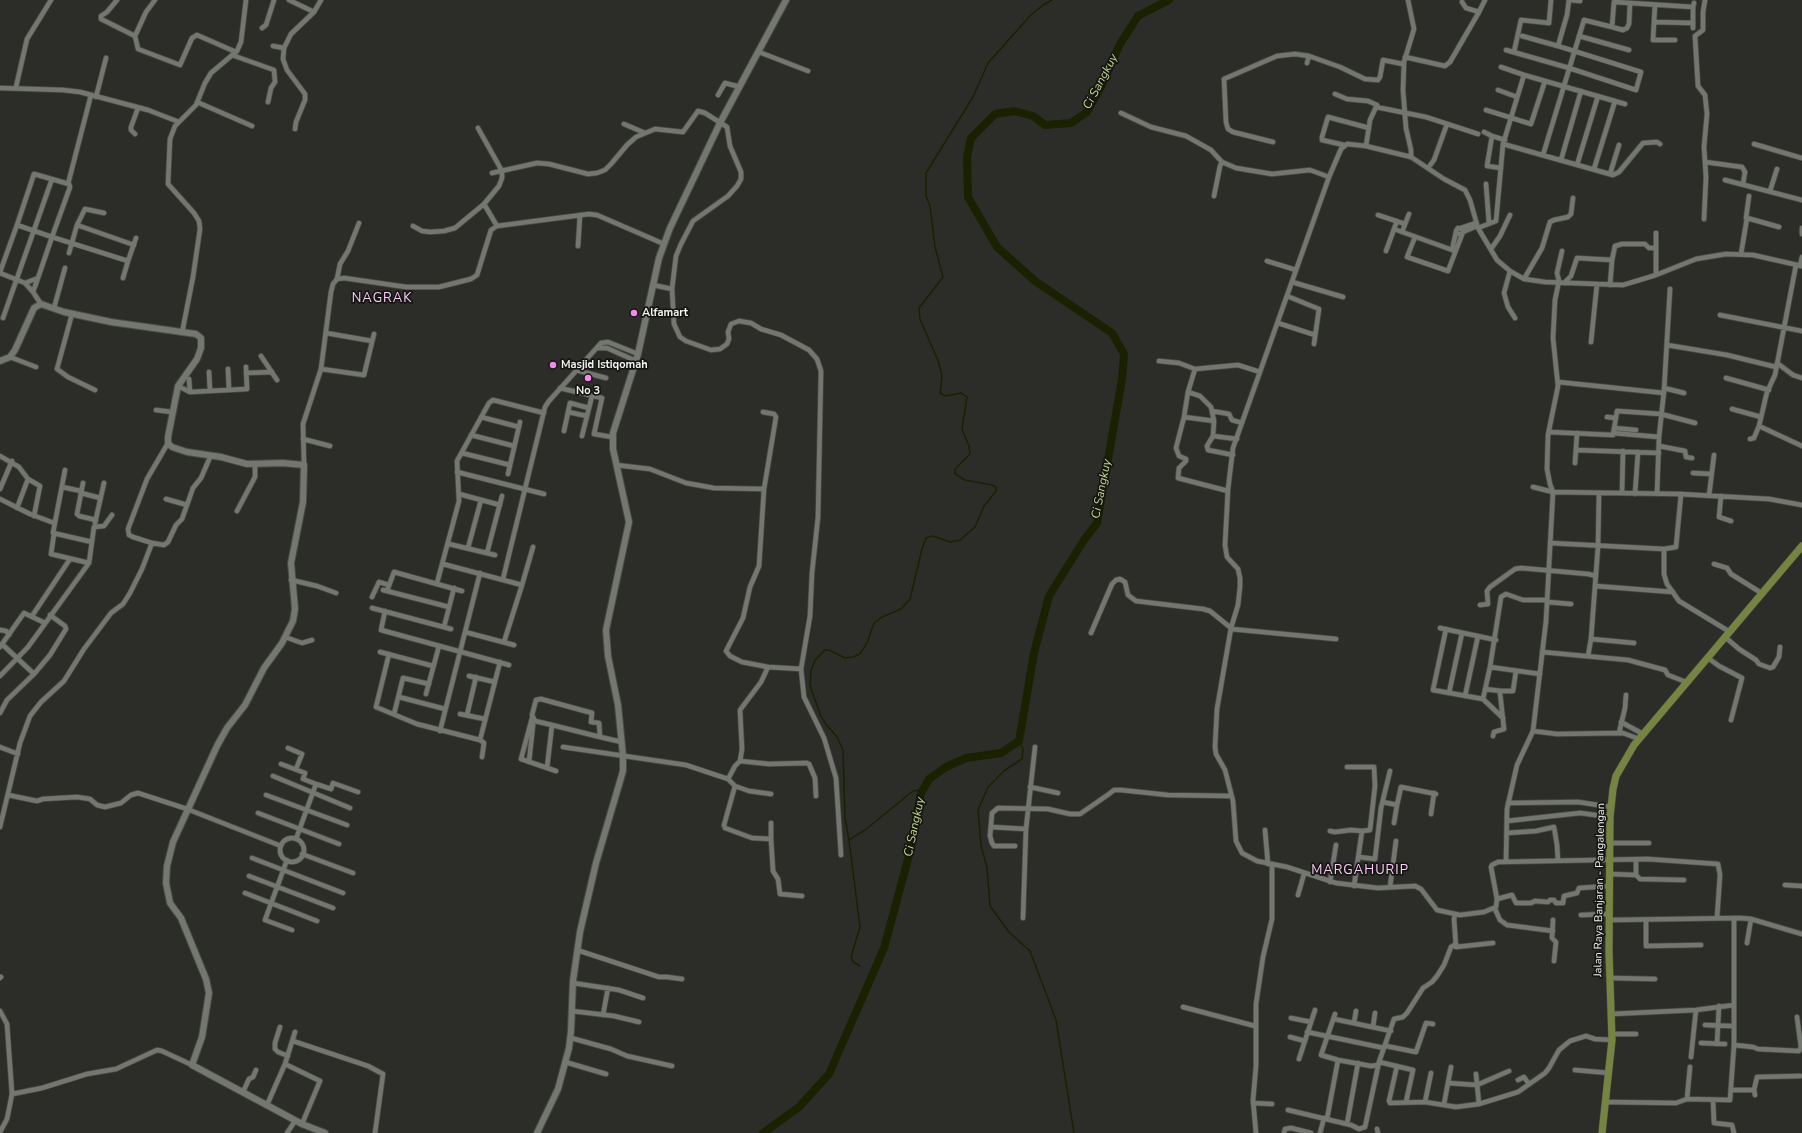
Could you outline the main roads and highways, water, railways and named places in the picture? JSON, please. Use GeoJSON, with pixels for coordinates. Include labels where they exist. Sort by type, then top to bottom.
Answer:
{"type":"FeatureCollection","features":[{"type":"Feature","properties":{"kind":"main road","name":"Jalan Raya Banjaran - Pangalengan"},"geometry":{"type":"LineString","coordinates":[[1602,1133],[1612,1037],[1609,917],[1610,817],[1613,788],[1616,776],[1628,753],[1686,682],[1763,594],[1802,546]]}},
{"type":"Feature","properties":{"kind":"waterway"},"geometry":{"type":"LineString","coordinates":[[860,966],[853,962],[851,957],[860,927],[845,818],[843,750],[837,737],[825,723],[820,714],[810,685],[811,671],[815,660],[825,650],[829,650],[845,658],[860,654],[867,643],[874,623],[882,617],[901,609],[910,599],[926,538],[933,536],[950,542],[960,540],[975,527],[984,506],[996,491],[996,487],[992,485],[965,480],[955,474],[955,469],[970,454],[969,446],[962,429],[967,397],[961,393],[945,396],[940,393],[942,376],[939,363],[920,319],[919,308],[943,277],[935,247],[930,206],[926,196],[926,173],[973,97],[988,63],[1030,16],[1043,5],[1052,0]]}},
{"type":"Feature","properties":{"kind":"waterway","name":"Ci Sangkuy"},"geometry":{"type":"LineString","coordinates":[[763,1133],[799,1107],[829,1074],[884,948],[911,848],[921,793],[929,779],[946,767],[966,758],[1001,753],[1019,741],[1034,653],[1049,596],[1084,540],[1097,523],[1122,379],[1124,354],[1112,333],[1035,281],[997,247],[968,197],[967,157],[971,138],[995,114],[1014,111],[1033,116],[1045,125],[1071,123],[1087,112],[1102,85],[1120,44],[1138,16],[1169,0]]}},
{"type":"Feature","properties":{"kind":"waterway"},"geometry":{"type":"LineString","coordinates":[[1019,741],[1023,749],[1022,759],[1005,770],[988,787],[978,810],[981,845],[987,868],[990,906],[1009,932],[1030,951],[1056,1020],[1074,1133]]}},
{"type":"Feature","properties":{"kind":"waterway"},"geometry":{"type":"LineString","coordinates":[[849,840],[865,830],[913,791],[924,789]]}},
{"type":"Feature","properties":{"kind":"place","name":"Alfamart"},"geometry":{"type":"Point","coordinates":[634,313]}},
{"type":"Feature","properties":{"kind":"place","name":"Masjid Istiqomah"},"geometry":{"type":"Point","coordinates":[553,365]}},
{"type":"Feature","properties":{"kind":"place","name":"No 3"},"geometry":{"type":"Point","coordinates":[588,378]}},
{"type":"Feature","properties":{"kind":"district","name":"NAGRAK"},"geometry":{"type":"Point","coordinates":[382,299]}},
{"type":"Feature","properties":{"kind":"district","name":"MARGAHURIP"},"geometry":{"type":"Point","coordinates":[1360,871]}}]}
